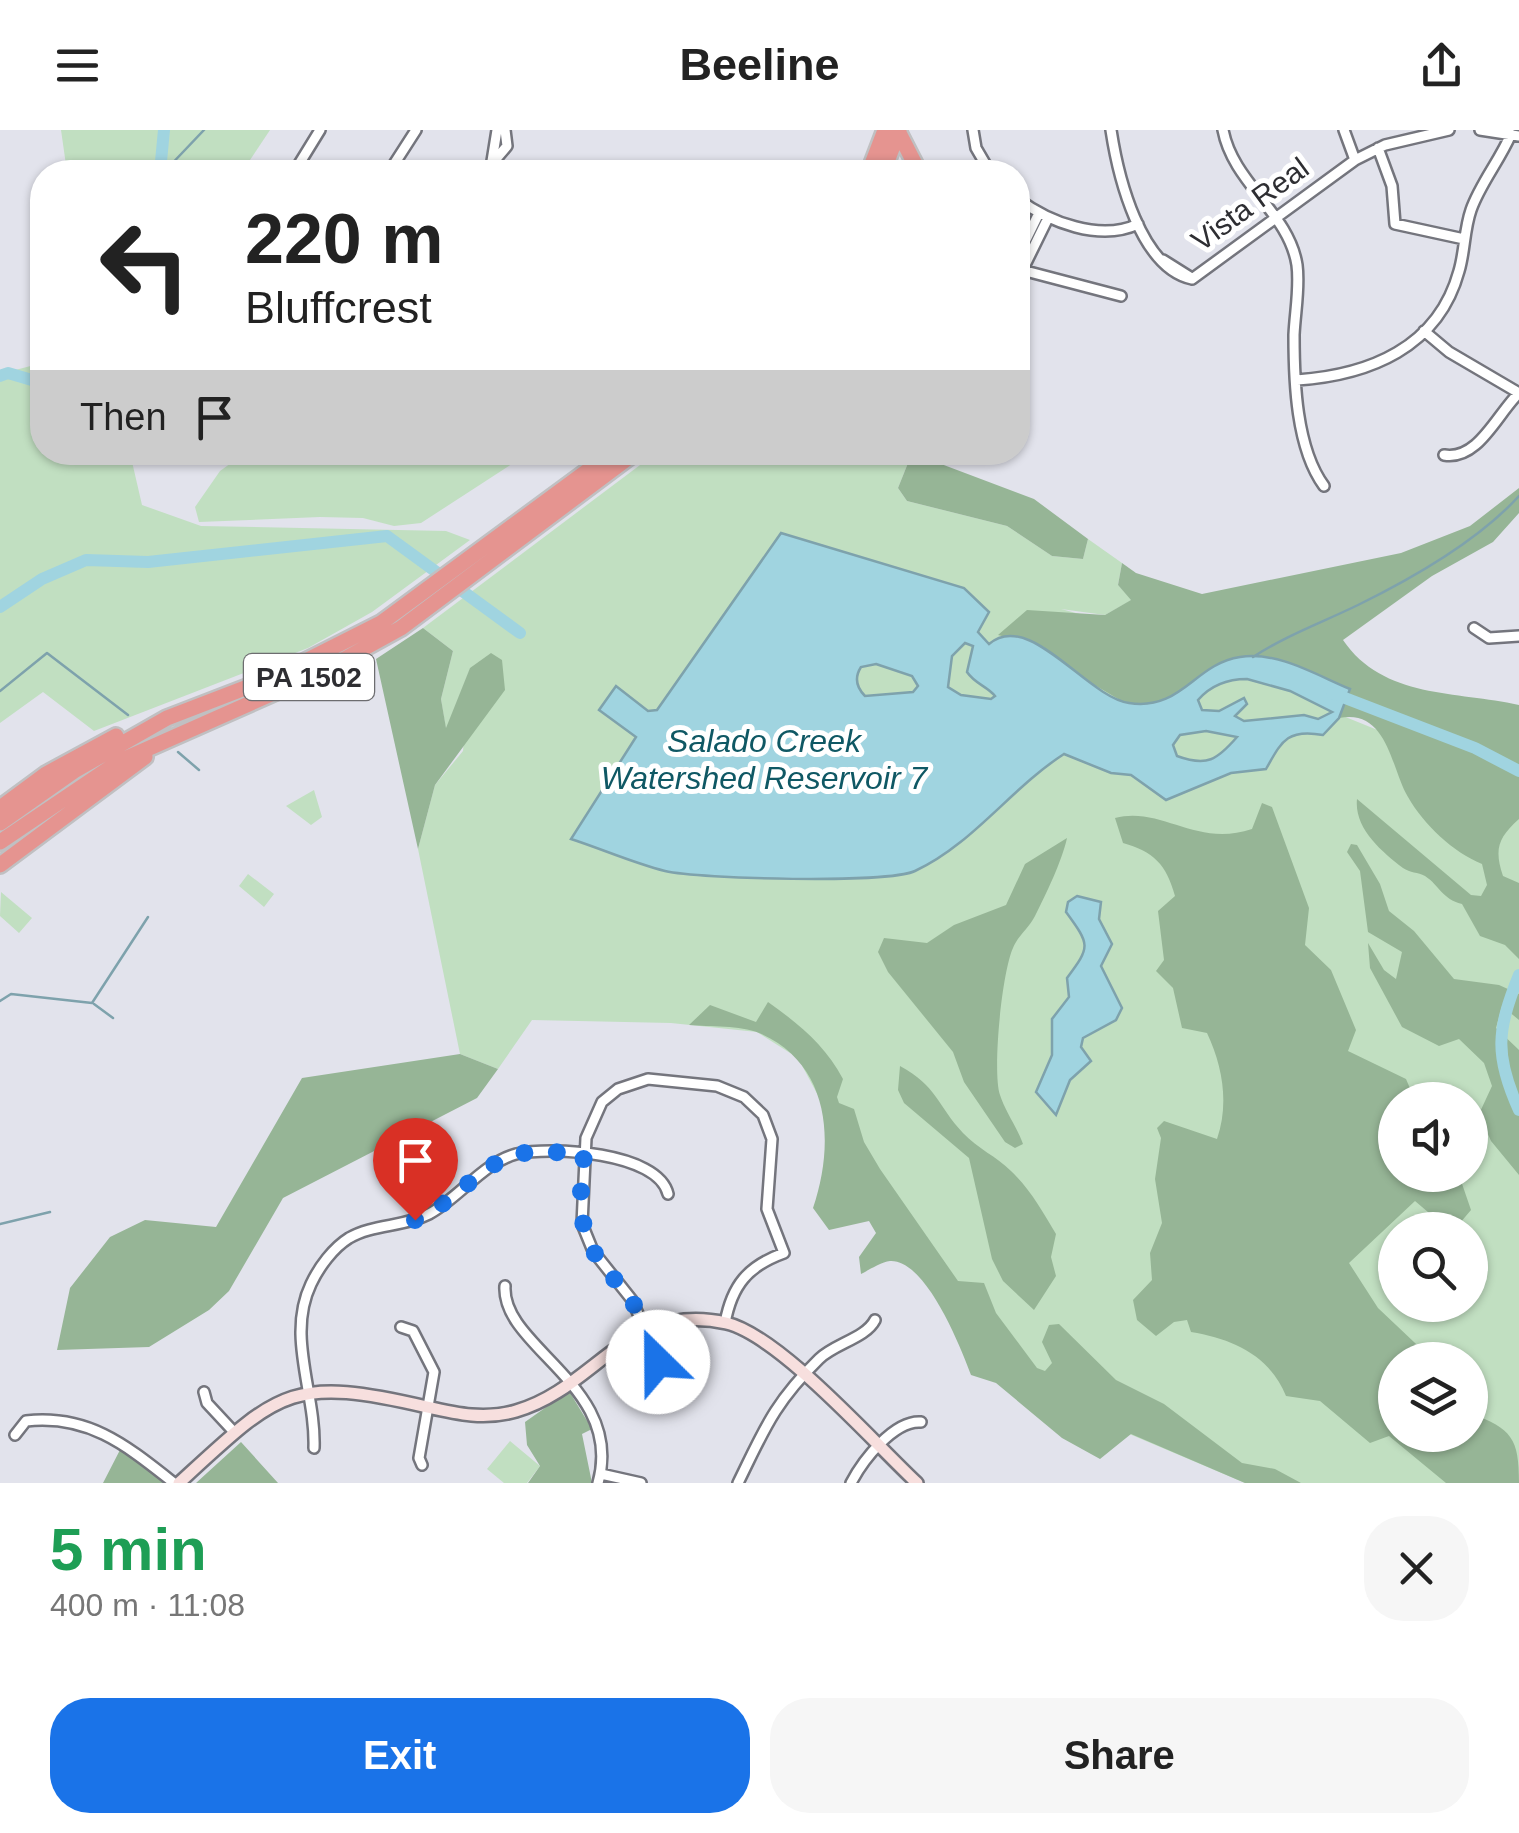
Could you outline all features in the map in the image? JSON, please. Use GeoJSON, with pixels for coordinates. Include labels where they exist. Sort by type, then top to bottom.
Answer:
{"type":"FeatureCollection","features":[{"type":"Feature","properties":{"kind":"highway"},"geometry":{"type":"LineString","coordinates":[[868,160],[871,130]]}},
{"type":"Feature","properties":{"kind":"highway"},"geometry":{"type":"LineString","coordinates":[[872,160],[886,130]]}},
{"type":"Feature","properties":{"kind":"highway"},"geometry":{"type":"LineString","coordinates":[[887,160],[898,130]]}},
{"type":"Feature","properties":{"kind":"highway"},"geometry":{"type":"LineString","coordinates":[[898,130],[914,160]]}},
{"type":"Feature","properties":{"kind":"highway","name":"PA 1502"},"geometry":{"type":"LineString","coordinates":[[0,842],[81,784],[177,735],[357,654],[597,465]]}},
{"type":"Feature","properties":{"kind":"highway","name":"PA 1502"},"geometry":{"type":"LineString","coordinates":[[0,823],[74,771],[167,718],[320,656],[426,601],[618,465]]}},
{"type":"Feature","properties":{"kind":"highway"},"geometry":{"type":"LineString","coordinates":[[0,808],[89,748],[167,718]]}},
{"type":"Feature","properties":{"kind":"highway"},"geometry":{"type":"LineString","coordinates":[[0,866],[177,735]]}},
{"type":"Feature","properties":{"kind":"street"},"geometry":{"type":"LineString","coordinates":[[304,160],[320,130]]}},
{"type":"Feature","properties":{"kind":"street"},"geometry":{"type":"LineString","coordinates":[[397,160],[416,130]]}},
{"type":"Feature","properties":{"kind":"street"},"geometry":{"type":"LineString","coordinates":[[490,160],[498,130]]}},
{"type":"Feature","properties":{"kind":"street"},"geometry":{"type":"LineString","coordinates":[[495,160],[507,146],[505,130]]}},
{"type":"Feature","properties":{"kind":"street"},"geometry":{"type":"LineString","coordinates":[[974,130],[976,148],[983,160]]}},
{"type":"Feature","properties":{"kind":"street"},"geometry":{"type":"LineString","coordinates":[[1030,207],[1043,215],[1089,229],[1138,224],[1111,130]]}},
{"type":"Feature","properties":{"kind":"street"},"geometry":{"type":"LineString","coordinates":[[1223,130],[1238,170],[1290,242],[1297,267],[1296,380],[1308,452],[1324,486]]}},
{"type":"Feature","properties":{"kind":"street"},"geometry":{"type":"LineString","coordinates":[[1344,130],[1354,160]]}},
{"type":"Feature","properties":{"kind":"street","name":"Vista Real"},"geometry":{"type":"LineString","coordinates":[[1138,224],[1163,260],[1192,279],[1354,160],[1378,148],[1449,130]]}},
{"type":"Feature","properties":{"kind":"street"},"geometry":{"type":"LineString","coordinates":[[1296,380],[1367,370],[1395,356],[1424,331],[1454,286],[1473,204],[1515,135],[1480,130]]}},
{"type":"Feature","properties":{"kind":"street"},"geometry":{"type":"LineString","coordinates":[[1378,148],[1392,186],[1394,224],[1464,239]]}},
{"type":"Feature","properties":{"kind":"street"},"geometry":{"type":"LineString","coordinates":[[1031,240],[1043,215]]}},
{"type":"Feature","properties":{"kind":"street"},"geometry":{"type":"LineString","coordinates":[[1030,273],[1121,296]]}},
{"type":"Feature","properties":{"kind":"street"},"geometry":{"type":"LineString","coordinates":[[1424,331],[1449,352],[1519,393],[1473,448],[1464,455],[1444,455]]}},
{"type":"Feature","properties":{"kind":"street"},"geometry":{"type":"LineString","coordinates":[[1474,628],[1489,638],[1519,636]]}},
{"type":"Feature","properties":{"kind":"street"},"geometry":{"type":"LineString","coordinates":[[678,1378],[672,1383],[664,1373],[632,1300],[598,1260],[585,1233],[580,1204],[584,1154],[598,1107],[632,1082],[659,1080],[717,1086],[744,1097],[762,1115],[772,1145],[767,1209],[784,1253],[755,1266],[740,1280],[725,1323]]}},
{"type":"Feature","properties":{"kind":"street"},"geometry":{"type":"LineString","coordinates":[[314,1448],[300,1320],[312,1282],[338,1246],[360,1232],[426,1215],[508,1158],[532,1152],[584,1154],[643,1166],[662,1179],[668,1194]]}},
{"type":"Feature","properties":{"kind":"street"},"geometry":{"type":"LineString","coordinates":[[505,1286],[504,1296],[520,1323],[570,1380],[597,1428],[599,1479],[641,1483]]}},
{"type":"Feature","properties":{"kind":"street"},"geometry":{"type":"LineString","coordinates":[[738,1483],[769,1415],[830,1350],[866,1331],[875,1320]]}},
{"type":"Feature","properties":{"kind":"street"},"geometry":{"type":"LineString","coordinates":[[15,1435],[26,1422],[46,1419],[89,1426],[117,1438],[176,1483],[234,1432],[287,1398],[310,1392],[354,1390],[462,1415],[502,1414],[540,1401],[644,1330],[676,1322],[725,1323],[752,1334],[803,1376],[917,1483]]}},
{"type":"Feature","properties":{"kind":"street"},"geometry":{"type":"LineString","coordinates":[[400,1327],[414,1331],[431,1358],[434,1372],[418,1458],[422,1465]]}},
{"type":"Feature","properties":{"kind":"street"},"geometry":{"type":"LineString","coordinates":[[204,1392],[208,1403],[234,1432]]}},
{"type":"Feature","properties":{"kind":"street"},"geometry":{"type":"LineString","coordinates":[[852,1483],[901,1425],[921,1422]]}},
{"type":"Feature","properties":{"kind":"green space"},"geometry":{"type":"Polygon","coordinates":[[[61,130],[270,130],[250,160],[65,160],[61,130]]]}},
{"type":"Feature","properties":{"kind":"green space"},"geometry":{"type":"Polygon","coordinates":[[[30,366],[30,465],[133,465],[142,505],[201,526],[446,531],[470,540],[372,612],[308,648],[94,731],[43,692],[0,723],[0,374],[30,366]]]}},
{"type":"Feature","properties":{"kind":"green space"},"geometry":{"type":"Polygon","coordinates":[[[228,465],[510,465],[421,523],[394,526],[363,518],[320,517],[199,522],[195,507],[228,465]]]}},
{"type":"Feature","properties":{"kind":"green space"},"geometry":{"type":"Polygon","coordinates":[[[640,465],[907,465],[898,488],[907,501],[1007,526],[1052,556],[1083,559],[1088,539],[1122,563],[1118,585],[1132,600],[1105,615],[1061,609],[1240,657],[1343,716],[1380,731],[1519,814],[1519,1483],[1245,1483],[1101,1422],[1007,1364],[853,1161],[798,1058],[757,1032],[671,1023],[532,1020],[498,1069],[460,1054],[418,849],[435,785],[463,751],[470,669],[446,730],[441,699],[453,651],[423,628],[640,465]]]}},
{"type":"Feature","properties":{"kind":"green space"},"geometry":{"type":"Polygon","coordinates":[[[907,465],[944,465],[1034,499],[1088,539],[1083,559],[1052,556],[1007,526],[907,501],[898,488],[907,465]]]}},
{"type":"Feature","properties":{"kind":"green space"},"geometry":{"type":"Polygon","coordinates":[[[1519,488],[1519,513],[1493,542],[1432,576],[1343,640],[1360,659],[1400,683],[1519,705],[1519,819],[1502,838],[1499,858],[1503,876],[1519,883],[1519,959],[1505,945],[1480,936],[1462,904],[1445,896],[1425,876],[1403,868],[1364,829],[1357,799],[1471,895],[1481,896],[1487,885],[1482,864],[1450,845],[1415,807],[1378,731],[1355,717],[1339,718],[1349,689],[1281,660],[1165,703],[1125,703],[1076,674],[1044,647],[998,635],[1027,610],[1105,615],[1131,600],[1118,585],[1122,563],[1136,573],[1202,594],[1401,553],[1470,526],[1519,488]]]}},
{"type":"Feature","properties":{"kind":"green space"},"geometry":{"type":"Polygon","coordinates":[[[423,628],[453,651],[441,699],[446,728],[470,668],[491,653],[502,660],[505,690],[435,785],[418,849],[376,659],[423,628]]]}},
{"type":"Feature","properties":{"kind":"green space"},"geometry":{"type":"Polygon","coordinates":[[[314,790],[322,817],[311,825],[286,806],[314,790]]]}},
{"type":"Feature","properties":{"kind":"green space"},"geometry":{"type":"Polygon","coordinates":[[[1262,803],[1272,807],[1309,908],[1305,945],[1331,970],[1356,1030],[1348,1051],[1407,1082],[1378,1082],[1378,1192],[1465,1192],[1471,1210],[1428,1212],[1415,1201],[1403,1212],[1378,1212],[1378,1236],[1349,1263],[1378,1308],[1378,1322],[1393,1322],[1414,1342],[1378,1342],[1378,1440],[1370,1443],[1320,1401],[1286,1396],[1270,1370],[1248,1351],[1191,1332],[1187,1320],[1174,1322],[1156,1336],[1137,1320],[1133,1300],[1152,1280],[1150,1253],[1162,1223],[1155,1179],[1161,1138],[1157,1128],[1164,1121],[1217,1139],[1223,1099],[1217,1059],[1207,1033],[1182,1028],[1173,988],[1156,971],[1164,960],[1158,911],[1175,896],[1171,885],[1157,861],[1123,843],[1115,818],[1148,817],[1214,834],[1252,829],[1262,803]]]}},
{"type":"Feature","properties":{"kind":"green space"},"geometry":{"type":"Polygon","coordinates":[[[1067,838],[1039,907],[1013,948],[1005,978],[999,1022],[998,1083],[1002,1101],[1023,1144],[1015,1148],[1005,1142],[964,1082],[953,1052],[888,972],[878,952],[884,938],[927,943],[954,925],[1006,905],[1025,864],[1067,838]]]}},
{"type":"Feature","properties":{"kind":"green space"},"geometry":{"type":"Polygon","coordinates":[[[1351,844],[1357,845],[1380,884],[1389,911],[1414,931],[1454,979],[1499,985],[1519,994],[1519,1020],[1502,1006],[1496,1028],[1519,1050],[1519,1175],[1488,1134],[1488,1095],[1492,1086],[1484,1063],[1459,1039],[1439,1046],[1402,1027],[1370,968],[1368,943],[1384,970],[1396,979],[1402,952],[1368,932],[1360,871],[1347,852],[1351,844]]]}},
{"type":"Feature","properties":{"kind":"green space"},"geometry":{"type":"Polygon","coordinates":[[[248,874],[274,894],[264,907],[239,886],[248,874]]]}},
{"type":"Feature","properties":{"kind":"green space"},"geometry":{"type":"Polygon","coordinates":[[[1,892],[32,918],[19,933],[0,916],[1,892]]]}},
{"type":"Feature","properties":{"kind":"green space"},"geometry":{"type":"Polygon","coordinates":[[[768,1002],[820,1045],[843,1079],[839,1103],[854,1109],[864,1142],[880,1169],[958,1281],[984,1283],[996,1313],[1037,1368],[1045,1371],[1052,1363],[1042,1342],[1049,1325],[1059,1324],[1116,1380],[1164,1404],[1242,1463],[1275,1469],[1301,1483],[1245,1483],[1131,1434],[1100,1459],[1062,1438],[996,1383],[971,1375],[940,1307],[916,1274],[903,1264],[890,1261],[861,1274],[859,1257],[876,1233],[869,1221],[829,1230],[813,1208],[824,1158],[825,1132],[814,1085],[801,1064],[783,1047],[751,1030],[689,1025],[710,1005],[756,1022],[768,1002]]]}},
{"type":"Feature","properties":{"kind":"green space"},"geometry":{"type":"Polygon","coordinates":[[[460,1054],[498,1069],[477,1098],[283,1198],[229,1291],[209,1310],[149,1347],[57,1350],[70,1288],[110,1237],[145,1220],[216,1227],[302,1078],[460,1054]]]}},
{"type":"Feature","properties":{"kind":"green space"},"geometry":{"type":"Polygon","coordinates":[[[900,1066],[929,1089],[969,1139],[1018,1178],[1056,1234],[1051,1257],[1056,1276],[1034,1310],[1003,1281],[992,1259],[969,1158],[904,1103],[898,1090],[900,1066]]]}},
{"type":"Feature","properties":{"kind":"green space"},"geometry":{"type":"Polygon","coordinates":[[[569,1391],[592,1429],[582,1434],[592,1483],[528,1483],[540,1466],[527,1445],[525,1422],[569,1391]]]}},
{"type":"Feature","properties":{"kind":"green space"},"geometry":{"type":"Polygon","coordinates":[[[1488,1421],[1510,1437],[1517,1455],[1519,1483],[1446,1483],[1408,1452],[1488,1452],[1488,1421]]]}},
{"type":"Feature","properties":{"kind":"green space"},"geometry":{"type":"Polygon","coordinates":[[[510,1441],[540,1466],[527,1483],[504,1483],[487,1469],[510,1441]]]}},
{"type":"Feature","properties":{"kind":"green space"},"geometry":{"type":"Polygon","coordinates":[[[241,1442],[278,1483],[196,1483],[241,1442]]]}},
{"type":"Feature","properties":{"kind":"green space"},"geometry":{"type":"Polygon","coordinates":[[[121,1448],[168,1483],[103,1483],[121,1448]]]}},
{"type":"Feature","properties":{"kind":"water","name":"Salado Creek Watershed Reservoir 7"},"geometry":{"type":"Polygon","coordinates":[[[781,533],[964,588],[989,612],[978,632],[989,644],[1005,636],[1022,638],[1040,646],[1113,697],[1129,703],[1162,700],[1224,661],[1254,656],[1296,666],[1350,689],[1339,718],[1323,735],[1293,736],[1276,752],[1266,769],[1231,773],[1166,800],[1131,775],[1111,773],[1064,754],[936,860],[915,871],[869,878],[684,874],[641,864],[571,839],[636,737],[599,710],[616,686],[648,711],[657,710],[781,533]],[[965,643],[952,656],[948,687],[961,695],[991,699],[995,696],[967,672],[973,646],[965,643]],[[876,664],[861,667],[857,682],[865,696],[913,692],[918,686],[912,676],[876,664]],[[1240,679],[1208,690],[1198,700],[1202,710],[1219,711],[1244,698],[1247,704],[1235,716],[1244,721],[1304,715],[1318,719],[1332,712],[1290,691],[1240,679]],[[1206,731],[1180,735],[1173,745],[1177,756],[1196,761],[1217,756],[1237,737],[1206,731]]]}},
{"type":"Feature","properties":{"kind":"water"},"geometry":{"type":"Polygon","coordinates":[[[1077,896],[1101,902],[1099,919],[1112,944],[1101,966],[1122,1008],[1116,1020],[1083,1038],[1081,1047],[1091,1061],[1070,1080],[1056,1115],[1036,1092],[1052,1055],[1052,1019],[1069,997],[1067,978],[1084,952],[1080,932],[1066,912],[1068,902],[1077,896]]]}},
{"type":"Feature","properties":{"kind":"waterway"},"geometry":{"type":"LineString","coordinates":[[161,160],[164,130]]}},
{"type":"Feature","properties":{"kind":"waterway"},"geometry":{"type":"LineString","coordinates":[[175,160],[204,130]]}},
{"type":"Feature","properties":{"kind":"waterway"},"geometry":{"type":"LineString","coordinates":[[0,376],[8,373],[30,379]]}},
{"type":"Feature","properties":{"kind":"waterway"},"geometry":{"type":"LineString","coordinates":[[1253,657],[1422,571],[1484,529],[1519,496]]}},
{"type":"Feature","properties":{"kind":"waterway"},"geometry":{"type":"LineString","coordinates":[[0,607],[42,579],[86,560],[148,562],[387,536],[520,633]]}},
{"type":"Feature","properties":{"kind":"waterway"},"geometry":{"type":"LineString","coordinates":[[0,691],[47,653],[128,715]]}},
{"type":"Feature","properties":{"kind":"waterway"},"geometry":{"type":"LineString","coordinates":[[1332,693],[1475,748],[1519,771]]}},
{"type":"Feature","properties":{"kind":"waterway"},"geometry":{"type":"LineString","coordinates":[[178,752],[199,770]]}},
{"type":"Feature","properties":{"kind":"waterway"},"geometry":{"type":"LineString","coordinates":[[0,1001],[11,994],[92,1003],[148,917]]}},
{"type":"Feature","properties":{"kind":"waterway"},"geometry":{"type":"LineString","coordinates":[[1519,975],[1501,1042],[1505,1073],[1519,1110]]}},
{"type":"Feature","properties":{"kind":"waterway"},"geometry":{"type":"LineString","coordinates":[[94,1004],[113,1018]]}},
{"type":"Feature","properties":{"kind":"waterway"},"geometry":{"type":"LineString","coordinates":[[0,1224],[50,1212]]}},
{"type":"Feature","properties":{"kind":"route"},"geometry":{"type":"LineString","coordinates":[[415,1220],[456,1198],[493,1165],[508,1158],[532,1152],[584,1154],[580,1204],[585,1233],[598,1260],[632,1300],[658,1362]]}}]}
